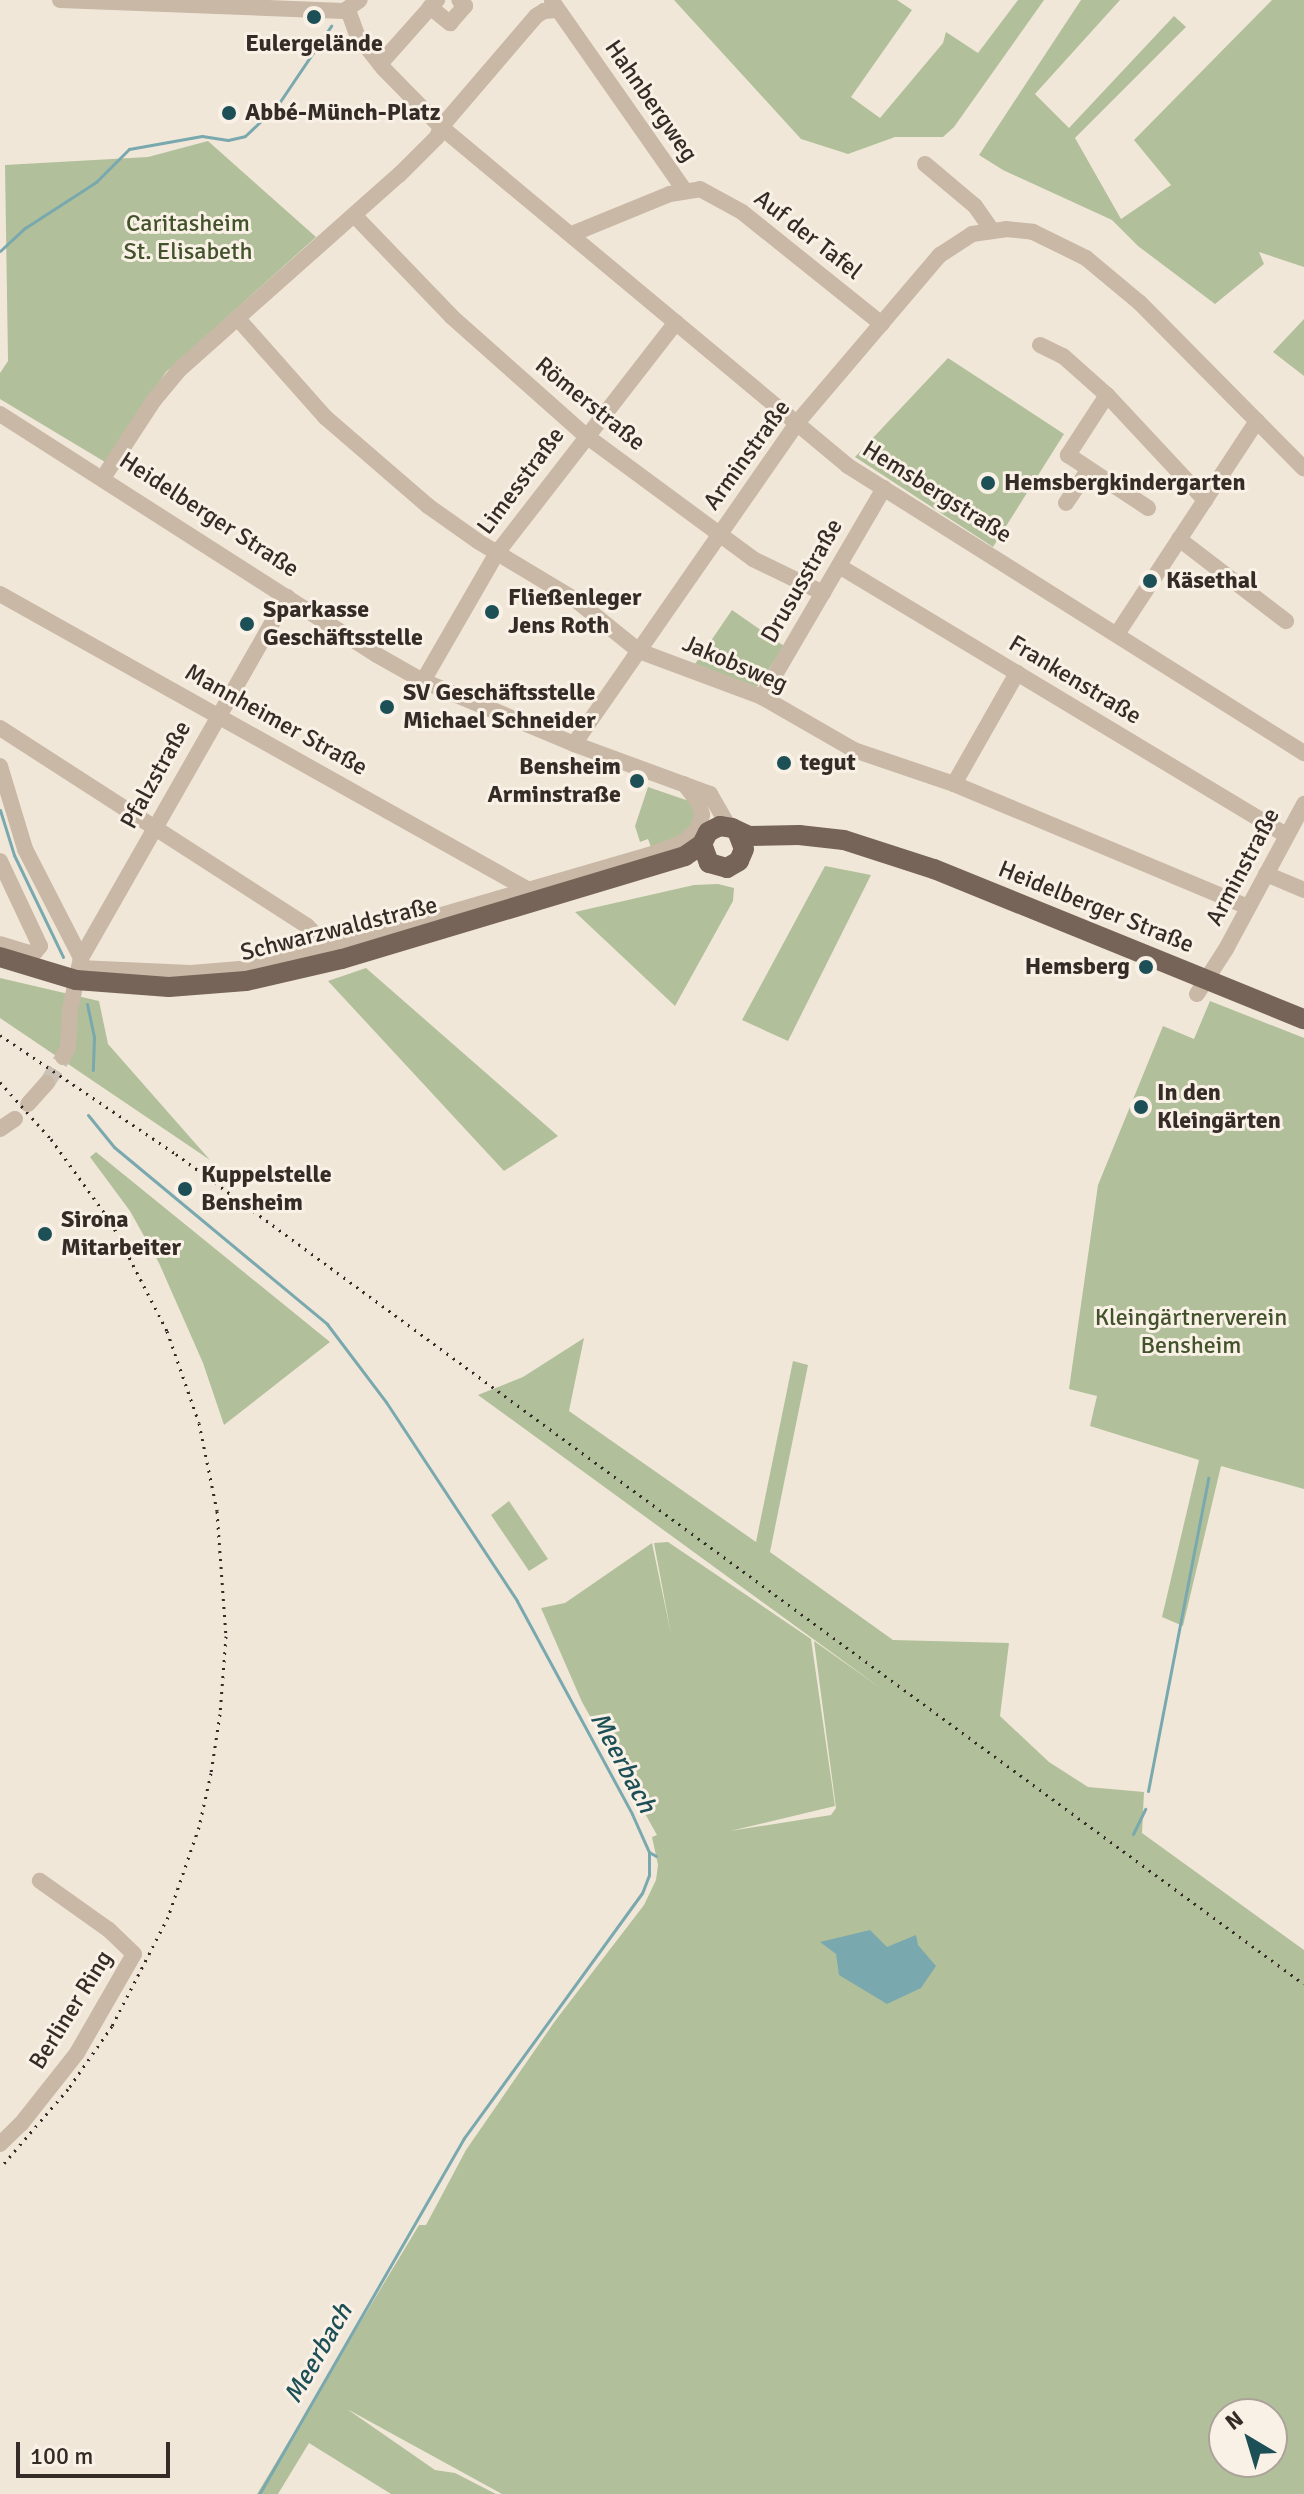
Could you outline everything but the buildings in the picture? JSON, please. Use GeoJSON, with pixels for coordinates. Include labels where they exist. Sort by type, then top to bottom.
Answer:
{"type":"FeatureCollection","features":[{"type":"Feature","properties":{"kind":"main road","name":"Heidelberger Straße"},"geometry":{"type":"LineString","coordinates":[[700,847],[720,826],[737,836],[826,837],[868,847],[934,869],[1201,987],[1304,1019]]}},
{"type":"Feature","properties":{"kind":"main road"},"geometry":{"type":"LineString","coordinates":[[700,847],[714,866],[727,868],[739,861],[737,836]]}},
{"type":"Feature","properties":{"kind":"main road","name":"Schwarzwaldstraße"},"geometry":{"type":"LineString","coordinates":[[0,957],[79,968],[169,987],[285,974],[700,847]]}},
{"type":"Feature","properties":{"kind":"street"},"geometry":{"type":"LineString","coordinates":[[60,0],[354,5]]}},
{"type":"Feature","properties":{"kind":"street"},"geometry":{"type":"LineString","coordinates":[[380,64],[433,4],[450,23],[465,6],[459,0]]}},
{"type":"Feature","properties":{"kind":"street","name":"Hemsbergstraße"},"geometry":{"type":"LineString","coordinates":[[354,5],[357,35],[380,64],[441,127],[848,466],[1304,753]]}},
{"type":"Feature","properties":{"kind":"street"},"geometry":{"type":"LineString","coordinates":[[103,478],[172,377],[418,157],[536,16],[554,5]]}},
{"type":"Feature","properties":{"kind":"street","name":"Hahnbergweg"},"geometry":{"type":"LineString","coordinates":[[554,5],[693,190]]}},
{"type":"Feature","properties":{"kind":"street"},"geometry":{"type":"LineString","coordinates":[[925,164],[975,206],[992,230]]}},
{"type":"Feature","properties":{"kind":"street"},"geometry":{"type":"LineString","coordinates":[[572,234],[654,200],[693,190]]}},
{"type":"Feature","properties":{"kind":"street","name":"Auf der Tafel"},"geometry":{"type":"LineString","coordinates":[[693,190],[742,212],[882,324]]}},
{"type":"Feature","properties":{"kind":"street","name":"Römerstraße"},"geometry":{"type":"LineString","coordinates":[[354,215],[452,317],[585,435],[718,536],[753,559],[823,593]]}},
{"type":"Feature","properties":{"kind":"street","name":"Arminstraße"},"geometry":{"type":"LineString","coordinates":[[574,744],[796,424],[949,246],[972,234],[992,230],[1033,232],[1086,258],[1140,303],[1304,469]]}},
{"type":"Feature","properties":{"kind":"street","name":"Jakobsweg"},"geometry":{"type":"LineString","coordinates":[[239,320],[325,417],[428,506],[497,553],[577,601],[639,651],[762,697],[854,750],[954,784],[1248,907]]}},
{"type":"Feature","properties":{"kind":"street","name":"Limesstraße"},"geometry":{"type":"LineString","coordinates":[[423,681],[497,553],[585,435],[676,322]]}},
{"type":"Feature","properties":{"kind":"street"},"geometry":{"type":"LineString","coordinates":[[1040,345],[1063,356],[1107,395],[1205,500]]}},
{"type":"Feature","properties":{"kind":"street"},"geometry":{"type":"LineString","coordinates":[[1107,395],[1068,455],[1148,508]]}},
{"type":"Feature","properties":{"kind":"street","name":"Heidelberger Straße"},"geometry":{"type":"LineString","coordinates":[[0,414],[423,681],[574,744],[700,789],[714,799],[737,836]]}},
{"type":"Feature","properties":{"kind":"street"},"geometry":{"type":"LineString","coordinates":[[1117,634],[1257,421]]}},
{"type":"Feature","properties":{"kind":"street"},"geometry":{"type":"LineString","coordinates":[[1066,503],[1089,469]]}},
{"type":"Feature","properties":{"kind":"street","name":"Drususstraße"},"geometry":{"type":"LineString","coordinates":[[762,697],[884,488]]}},
{"type":"Feature","properties":{"kind":"street"},"geometry":{"type":"LineString","coordinates":[[1179,539],[1286,621]]}},
{"type":"Feature","properties":{"kind":"street","name":"Frankenstraße"},"geometry":{"type":"LineString","coordinates":[[839,566],[1286,835]]}},
{"type":"Feature","properties":{"kind":"street","name":"Mannheimer Straße"},"geometry":{"type":"LineString","coordinates":[[0,594],[527,889]]}},
{"type":"Feature","properties":{"kind":"street","name":"Pfalzstraße"},"geometry":{"type":"LineString","coordinates":[[79,968],[155,826],[287,597]]}},
{"type":"Feature","properties":{"kind":"street"},"geometry":{"type":"LineString","coordinates":[[954,784],[1017,673]]}},
{"type":"Feature","properties":{"kind":"street"},"geometry":{"type":"LineString","coordinates":[[0,728],[307,926],[329,948]]}},
{"type":"Feature","properties":{"kind":"street"},"geometry":{"type":"LineString","coordinates":[[0,766],[25,849],[79,968],[68,1047],[63,1057]]}},
{"type":"Feature","properties":{"kind":"street","name":"Schwarzwaldstraße"},"geometry":{"type":"LineString","coordinates":[[79,968],[191,973],[240,969],[329,948],[655,853],[693,837],[701,822],[701,808],[682,782]]}},
{"type":"Feature","properties":{"kind":"street"},"geometry":{"type":"LineString","coordinates":[[700,789],[711,813],[700,847]]}},
{"type":"Feature","properties":{"kind":"street","name":"Arminstraße"},"geometry":{"type":"LineString","coordinates":[[1201,987],[1304,804]]}},
{"type":"Feature","properties":{"kind":"street"},"geometry":{"type":"LineString","coordinates":[[0,861],[39,941],[39,949],[29,953],[0,944]]}},
{"type":"Feature","properties":{"kind":"street"},"geometry":{"type":"LineString","coordinates":[[1266,874],[1304,890]]}},
{"type":"Feature","properties":{"kind":"street"},"geometry":{"type":"LineString","coordinates":[[28,1104],[47,1083]]}},
{"type":"Feature","properties":{"kind":"street"},"geometry":{"type":"LineString","coordinates":[[0,1129],[15,1119]]}},
{"type":"Feature","properties":{"kind":"street","name":"Berliner Ring"},"geometry":{"type":"LineString","coordinates":[[0,2144],[21,2124],[77,2053],[134,1954],[109,1930],[40,1881]]}},
{"type":"Feature","properties":{"kind":"green space"},"geometry":{"type":"Polygon","coordinates":[[[674,0],[897,0],[912,10],[851,97],[880,118],[943,43],[946,32],[978,53],[1018,0],[1044,0],[954,127],[943,137],[895,137],[848,154],[801,139],[674,0]]]}},
{"type":"Feature","properties":{"kind":"green space"},"geometry":{"type":"Polygon","coordinates":[[[1081,0],[1120,0],[1035,94],[1069,128],[1174,16],[1186,27],[1075,138],[1121,219],[1171,185],[1134,140],[1272,0],[1304,0],[1304,267],[1259,252],[1264,264],[1215,304],[1138,246],[1112,220],[1003,170],[979,155],[1081,0]]]}},
{"type":"Feature","properties":{"kind":"green space","name":"Caritasheim St. Elisabeth"},"geometry":{"type":"Polygon","coordinates":[[[208,141],[316,237],[166,372],[105,462],[0,399],[0,373],[8,361],[5,165],[148,157],[208,141]]]}},
{"type":"Feature","properties":{"kind":"green space"},"geometry":{"type":"Polygon","coordinates":[[[1304,319],[1304,376],[1273,352],[1304,319]]]}},
{"type":"Feature","properties":{"kind":"green space"},"geometry":{"type":"Polygon","coordinates":[[[948,358],[1064,434],[993,547],[855,457],[948,358]]]}},
{"type":"Feature","properties":{"kind":"green space"},"geometry":{"type":"Polygon","coordinates":[[[732,610],[784,646],[757,687],[695,664],[732,610]]]}},
{"type":"Feature","properties":{"kind":"green space"},"geometry":{"type":"Polygon","coordinates":[[[648,787],[689,801],[696,809],[696,820],[683,835],[651,847],[648,839],[640,842],[635,826],[648,787]]]}},
{"type":"Feature","properties":{"kind":"green space"},"geometry":{"type":"Polygon","coordinates":[[[825,866],[871,875],[788,1041],[742,1020],[825,866]]]}},
{"type":"Feature","properties":{"kind":"green space"},"geometry":{"type":"Polygon","coordinates":[[[718,884],[734,888],[733,901],[675,1006],[575,912],[694,885],[718,884]]]}},
{"type":"Feature","properties":{"kind":"green space"},"geometry":{"type":"Polygon","coordinates":[[[366,968],[558,1136],[504,1171],[328,981],[366,968]]]}},
{"type":"Feature","properties":{"kind":"green space"},"geometry":{"type":"Polygon","coordinates":[[[0,978],[99,1001],[108,1044],[210,1160],[0,1018],[0,978]]]}},
{"type":"Feature","properties":{"kind":"green space","name":"Kleingärtnerverein Bensheim"},"geometry":{"type":"Polygon","coordinates":[[[1210,1001],[1304,1038],[1304,1489],[1221,1466],[1183,1626],[1162,1617],[1199,1460],[1090,1426],[1097,1396],[1069,1389],[1098,1185],[1163,1026],[1194,1039],[1210,1001]]]}},
{"type":"Feature","properties":{"kind":"green space"},"geometry":{"type":"Polygon","coordinates":[[[96,1152],[330,1342],[224,1425],[203,1363],[159,1263],[130,1211],[90,1157],[96,1152]]]}},
{"type":"Feature","properties":{"kind":"green space"},"geometry":{"type":"Polygon","coordinates":[[[584,1338],[569,1411],[756,1542],[793,1361],[808,1365],[770,1552],[893,1640],[1009,1643],[1000,1716],[1049,1762],[1088,1787],[1144,1792],[1142,1833],[1304,1950],[1304,2494],[502,2494],[347,2409],[435,2470],[455,2473],[496,2494],[391,2494],[309,2443],[278,2494],[257,2494],[419,2225],[426,2225],[466,2150],[555,2021],[644,1905],[656,1880],[658,1865],[652,1837],[657,1835],[582,1702],[541,1608],[565,1603],[652,1543],[671,1634],[654,1543],[668,1542],[811,1639],[835,1806],[730,1831],[831,1815],[836,1808],[814,1641],[882,1689],[478,1395],[523,1377],[584,1338]]]}},
{"type":"Feature","properties":{"kind":"green space"},"geometry":{"type":"Polygon","coordinates":[[[509,1501],[548,1559],[529,1571],[491,1515],[509,1501]]]}},
{"type":"Feature","properties":{"kind":"water"},"geometry":{"type":"Polygon","coordinates":[[[870,1930],[887,1947],[916,1935],[918,1945],[936,1966],[921,1988],[887,2004],[839,1975],[836,1954],[820,1942],[870,1930]]]}},
{"type":"Feature","properties":{"kind":"waterway","name":"Meerbach"},"geometry":{"type":"LineString","coordinates":[[0,251],[25,228],[96,182],[129,149],[202,136],[228,140],[245,136],[277,106],[331,26]]}},
{"type":"Feature","properties":{"kind":"waterway","name":"Meerbach"},"geometry":{"type":"LineString","coordinates":[[0,810],[14,855],[63,957]]}},
{"type":"Feature","properties":{"kind":"waterway","name":"Meerbach"},"geometry":{"type":"LineString","coordinates":[[87,1004],[94,1037],[93,1070]]}},
{"type":"Feature","properties":{"kind":"waterway","name":"Meerbach"},"geometry":{"type":"LineString","coordinates":[[88,1115],[114,1147],[327,1324],[386,1402],[517,1601],[632,1814],[649,1852],[649,1875],[642,1893],[464,2138],[259,2494]]}},
{"type":"Feature","properties":{"kind":"waterway"},"geometry":{"type":"LineString","coordinates":[[1148,1791],[1208,1478]]}},
{"type":"Feature","properties":{"kind":"waterway"},"geometry":{"type":"LineString","coordinates":[[1133,1834],[1145,1809]]}},
{"type":"Feature","properties":{"kind":"waterway","name":"Meerbach"},"geometry":{"type":"LineString","coordinates":[[649,1852],[656,1856]]}},
{"type":"Feature","properties":{"kind":"tunnel"},"geometry":{"type":"LineString","coordinates":[[47,1083],[63,1057]]}},
{"type":"Feature","properties":{"kind":"railway"},"geometry":{"type":"LineString","coordinates":[[0,1035],[176,1154],[1304,1984]]}},
{"type":"Feature","properties":{"kind":"railway"},"geometry":{"type":"LineString","coordinates":[[0,1082],[51,1139],[111,1222],[167,1331],[199,1423],[217,1511],[226,1636],[220,1714],[211,1773],[199,1827],[168,1917],[112,2026],[68,2089],[0,2168]]}},
{"type":"Feature","properties":{"kind":"place","name":"Eulergelände"},"geometry":{"type":"Point","coordinates":[314,17]}},
{"type":"Feature","properties":{"kind":"place","name":"Abbé-Münch-Platz"},"geometry":{"type":"Point","coordinates":[229,113]}},
{"type":"Feature","properties":{"kind":"place","name":"Hemsbergkindergarten"},"geometry":{"type":"Point","coordinates":[988,483]}},
{"type":"Feature","properties":{"kind":"place","name":"Käsethal"},"geometry":{"type":"Point","coordinates":[1150,581]}},
{"type":"Feature","properties":{"kind":"place","name":"Fließenleger Jens Roth"},"geometry":{"type":"Point","coordinates":[492,612]}},
{"type":"Feature","properties":{"kind":"place","name":"Sparkasse Geschäftsstelle"},"geometry":{"type":"Point","coordinates":[247,624]}},
{"type":"Feature","properties":{"kind":"place","name":"SV Geschäftsstelle Michael Schneider"},"geometry":{"type":"Point","coordinates":[387,707]}},
{"type":"Feature","properties":{"kind":"place","name":"tegut"},"geometry":{"type":"Point","coordinates":[784,763]}},
{"type":"Feature","properties":{"kind":"place","name":"Bensheim Arminstraße"},"geometry":{"type":"Point","coordinates":[637,781]}},
{"type":"Feature","properties":{"kind":"place","name":"Hemsberg"},"geometry":{"type":"Point","coordinates":[1146,967]}},
{"type":"Feature","properties":{"kind":"place","name":"In den Kleingärten"},"geometry":{"type":"Point","coordinates":[1141,1107]}},
{"type":"Feature","properties":{"kind":"place","name":"Kuppelstelle Bensheim"},"geometry":{"type":"Point","coordinates":[185,1189]}},
{"type":"Feature","properties":{"kind":"place","name":"Sirona Mitarbeiter"},"geometry":{"type":"Point","coordinates":[45,1234]}}]}
